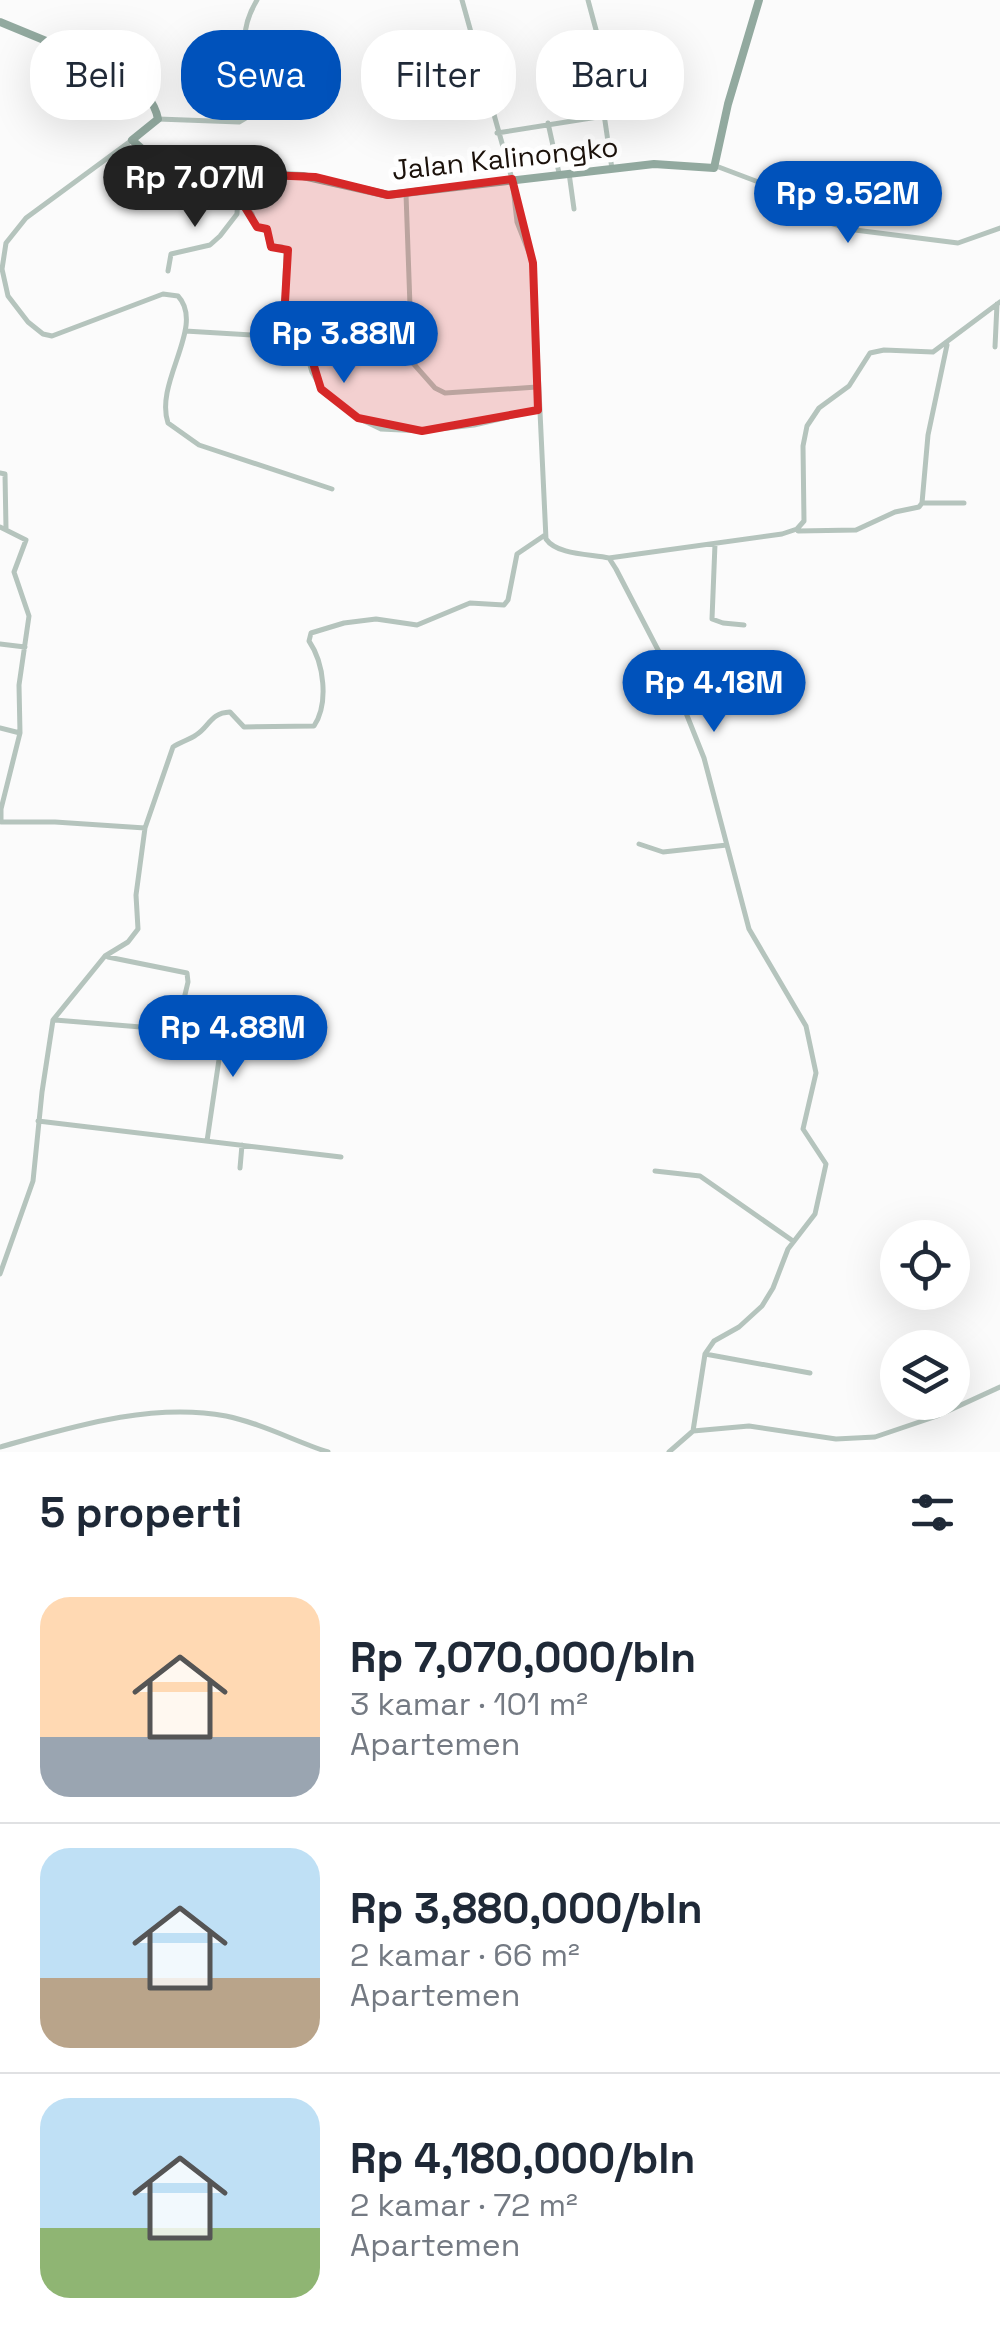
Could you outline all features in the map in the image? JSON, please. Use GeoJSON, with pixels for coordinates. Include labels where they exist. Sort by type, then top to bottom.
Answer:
{"type":"FeatureCollection","features":[{"type":"Feature","properties":{"kind":"street"},"geometry":{"type":"LineString","coordinates":[[161,118],[239,122],[249,116],[256,92],[242,38],[257,0]]}},
{"type":"Feature","properties":{"kind":"street"},"geometry":{"type":"LineString","coordinates":[[462,0],[512,179],[516,218],[533,263],[548,544],[608,558],[793,531],[862,528],[884,516],[917,509],[922,503],[928,435],[947,345]]}},
{"type":"Feature","properties":{"kind":"street"},"geometry":{"type":"LineString","coordinates":[[588,0],[597,30]]}},
{"type":"Feature","properties":{"kind":"street"},"geometry":{"type":"LineString","coordinates":[[759,0],[728,104],[716,166],[761,184],[798,214],[855,230],[962,243],[1000,228]]}},
{"type":"Feature","properties":{"kind":"street"},"geometry":{"type":"LineString","coordinates":[[0,22],[30,34]]}},
{"type":"Feature","properties":{"kind":"street"},"geometry":{"type":"LineString","coordinates":[[156,120],[26,218],[6,242],[3,278],[16,308],[43,334],[60,334],[121,308],[170,293],[178,296],[185,304],[188,322],[165,396],[168,423],[198,445],[332,489]]}},
{"type":"Feature","properties":{"kind":"street"},"geometry":{"type":"LineString","coordinates":[[497,133],[567,120]]}},
{"type":"Feature","properties":{"kind":"street"},"geometry":{"type":"LineString","coordinates":[[605,120],[612,169]]}},
{"type":"Feature","properties":{"kind":"street"},"geometry":{"type":"LineString","coordinates":[[548,122],[574,209]]}},
{"type":"Feature","properties":{"kind":"street","name":"Jalan Kalinongko"},"geometry":{"type":"LineString","coordinates":[[132,140],[167,171],[315,177],[368,193],[406,194],[671,163],[716,166]]}},
{"type":"Feature","properties":{"kind":"street"},"geometry":{"type":"LineString","coordinates":[[168,271],[172,253],[217,240],[237,214],[239,174]]}},
{"type":"Feature","properties":{"kind":"street"},"geometry":{"type":"LineString","coordinates":[[406,194],[408,340],[417,371],[444,393],[537,387]]}},
{"type":"Feature","properties":{"kind":"street"},"geometry":{"type":"LineString","coordinates":[[238,196],[256,226],[266,231],[270,246],[282,247],[286,253],[283,336]]}},
{"type":"Feature","properties":{"kind":"street"},"geometry":{"type":"LineString","coordinates":[[793,531],[804,521],[803,446],[807,426],[816,411],[846,388],[870,353],[884,350],[928,354],[947,345],[999,303]]}},
{"type":"Feature","properties":{"kind":"street"},"geometry":{"type":"LineString","coordinates":[[995,346],[999,303]]}},
{"type":"Feature","properties":{"kind":"street"},"geometry":{"type":"LineString","coordinates":[[185,330],[305,340],[312,372],[328,396],[358,418],[381,428],[422,432],[538,410]]}},
{"type":"Feature","properties":{"kind":"street"},"geometry":{"type":"LineString","coordinates":[[0,473],[5,474],[3,528],[26,541],[14,568],[29,611],[19,684],[20,733],[0,822],[144,828]]}},
{"type":"Feature","properties":{"kind":"street"},"geometry":{"type":"LineString","coordinates":[[922,503],[964,504]]}},
{"type":"Feature","properties":{"kind":"street"},"geometry":{"type":"LineString","coordinates":[[0,1274],[34,1182],[38,1121],[53,1020],[105,956],[128,942],[138,928],[136,896],[144,828],[173,747],[198,734],[216,714],[230,712],[244,727],[316,725],[322,674],[309,641],[311,632],[376,619],[417,625],[470,604],[504,605],[517,554],[545,534]]}},
{"type":"Feature","properties":{"kind":"street"},"geometry":{"type":"LineString","coordinates":[[715,544],[711,616],[723,624],[744,625]]}},
{"type":"Feature","properties":{"kind":"street"},"geometry":{"type":"LineString","coordinates":[[608,558],[679,694],[711,779],[750,930],[806,1026],[815,1078],[803,1129],[823,1155],[826,1168],[815,1214],[793,1241],[762,1306],[739,1327],[714,1341],[705,1354],[693,1431]]}},
{"type":"Feature","properties":{"kind":"street"},"geometry":{"type":"LineString","coordinates":[[0,644],[25,647]]}},
{"type":"Feature","properties":{"kind":"street"},"geometry":{"type":"LineString","coordinates":[[0,728],[20,733]]}},
{"type":"Feature","properties":{"kind":"street"},"geometry":{"type":"LineString","coordinates":[[639,844],[663,852],[727,845]]}},
{"type":"Feature","properties":{"kind":"street"},"geometry":{"type":"LineString","coordinates":[[53,1020],[153,1028],[178,1024],[187,973],[105,956]]}},
{"type":"Feature","properties":{"kind":"street"},"geometry":{"type":"LineString","coordinates":[[207,1141],[222,1040],[270,1030]]}},
{"type":"Feature","properties":{"kind":"street"},"geometry":{"type":"LineString","coordinates":[[38,1121],[341,1157]]}},
{"type":"Feature","properties":{"kind":"street"},"geometry":{"type":"LineString","coordinates":[[240,1168],[242,1146]]}},
{"type":"Feature","properties":{"kind":"street"},"geometry":{"type":"LineString","coordinates":[[654,1171],[700,1176],[793,1241]]}},
{"type":"Feature","properties":{"kind":"street"},"geometry":{"type":"LineString","coordinates":[[705,1354],[810,1372]]}},
{"type":"Feature","properties":{"kind":"street"},"geometry":{"type":"LineString","coordinates":[[669,1452],[693,1431],[749,1426],[836,1440],[875,1438],[937,1416],[1000,1387]]}},
{"type":"Feature","properties":{"kind":"street"},"geometry":{"type":"LineString","coordinates":[[0,1447],[122,1416],[180,1412],[228,1417],[328,1452]]}},
{"type":"Feature","properties":{"kind":"highlighted area"},"geometry":{"type":"Polygon","coordinates":[[[239,174],[315,177],[388,195],[512,179],[533,263],[538,410],[422,431],[358,418],[321,389],[305,337],[283,336],[288,250],[271,247],[267,229],[257,227],[238,196],[239,174]]]}}]}
